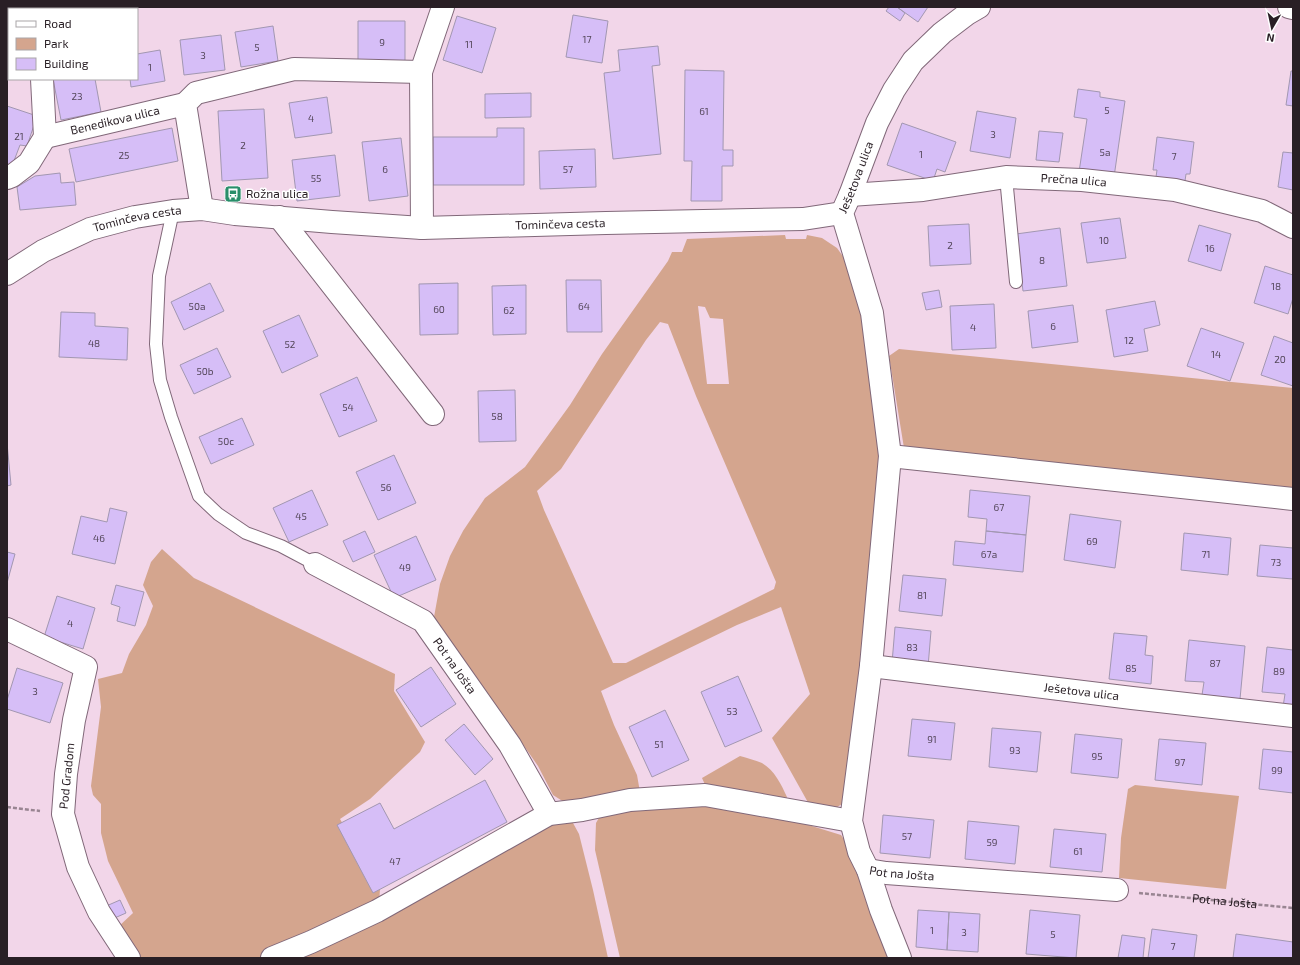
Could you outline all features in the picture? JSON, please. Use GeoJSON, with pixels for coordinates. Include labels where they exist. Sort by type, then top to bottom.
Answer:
{"type":"FeatureCollection","features":[{"type":"Feature","properties":{"kind":"street"},"geometry":{"type":"LineString","coordinates":[[422,228],[421,72],[443,7]]}},
{"type":"Feature","properties":{"kind":"street","name":"Ješetova ulica"},"geometry":{"type":"LineString","coordinates":[[851,821],[871,666],[890,456],[872,313],[846,204],[877,123],[894,90],[913,61],[942,33],[979,7]]}},
{"type":"Feature","properties":{"kind":"street"},"geometry":{"type":"LineString","coordinates":[[1289,7],[1293,8]]}},
{"type":"Feature","properties":{"kind":"street"},"geometry":{"type":"LineString","coordinates":[[202,209],[185,104],[196,93],[294,69],[421,72]]}},
{"type":"Feature","properties":{"kind":"street"},"geometry":{"type":"LineString","coordinates":[[7,178],[29,163],[45,136],[42,80]]}},
{"type":"Feature","properties":{"kind":"street","name":"Benedikova ulica"},"geometry":{"type":"LineString","coordinates":[[45,136],[185,104]]}},
{"type":"Feature","properties":{"kind":"street","name":"Prečna ulica"},"geometry":{"type":"LineString","coordinates":[[846,204],[1006,177],[1082,180],[1176,190],[1262,211],[1293,227]]}},
{"type":"Feature","properties":{"kind":"street","name":"Tominčeva cesta"},"geometry":{"type":"LineString","coordinates":[[8,271],[43,251],[90,229],[135,217],[173,211],[202,209],[279,218],[422,228],[606,222],[803,219],[846,204]]}},
{"type":"Feature","properties":{"kind":"street"},"geometry":{"type":"LineString","coordinates":[[279,218],[433,414]]}},
{"type":"Feature","properties":{"kind":"street"},"geometry":{"type":"LineString","coordinates":[[890,456],[1293,499]]}},
{"type":"Feature","properties":{"kind":"street","name":"Pot na Jošta"},"geometry":{"type":"LineString","coordinates":[[315,564],[423,621],[510,745],[549,814]]}},
{"type":"Feature","properties":{"kind":"street","name":"Pod Gradom"},"geometry":{"type":"LineString","coordinates":[[7,629],[86,667],[74,720],[66,774],[63,814],[78,867],[98,912],[129,958]]}},
{"type":"Feature","properties":{"kind":"street","name":"Ješetova ulica"},"geometry":{"type":"LineString","coordinates":[[871,666],[1293,716]]}},
{"type":"Feature","properties":{"kind":"street"},"geometry":{"type":"LineString","coordinates":[[272,958],[312,942],[377,911],[549,814],[582,810],[630,800],[705,795],[851,821]]}},
{"type":"Feature","properties":{"kind":"street","name":"Pot na Jošta"},"geometry":{"type":"LineString","coordinates":[[851,821],[859,852],[868,870],[886,873],[1117,890]]}},
{"type":"Feature","properties":{"kind":"street"},"geometry":{"type":"LineString","coordinates":[[868,870],[881,910],[900,958]]}},
{"type":"Feature","properties":{"kind":"lane"},"geometry":{"type":"LineString","coordinates":[[1006,177],[1016,282]]}},
{"type":"Feature","properties":{"kind":"lane"},"geometry":{"type":"LineString","coordinates":[[173,211],[159,276],[156,344],[160,380],[199,496],[218,514],[246,533],[282,546],[315,564]]}},
{"type":"Feature","properties":{"kind":"path"},"geometry":{"type":"LineString","coordinates":[[7,807],[63,814]]}},
{"type":"Feature","properties":{"kind":"path","name":"Pot na Jošta"},"geometry":{"type":"LineString","coordinates":[[1117,890],[1293,908]]}},
{"type":"Feature","properties":{"kind":"green space"},"geometry":{"type":"Polygon","coordinates":[[[785,235],[786,239],[806,239],[807,235],[822,238],[837,248],[847,262],[865,313],[882,462],[865,654],[842,804],[831,811],[810,806],[772,738],[810,694],[781,607],[737,625],[601,691],[614,725],[637,775],[640,792],[564,802],[553,795],[538,766],[501,713],[482,686],[437,630],[434,617],[440,584],[450,556],[463,531],[485,498],[525,467],[570,405],[602,354],[668,261],[672,252],[682,252],[687,239],[785,235]],[[698,306],[707,384],[729,384],[723,319],[710,318],[705,307],[698,306]],[[660,322],[646,340],[561,469],[537,491],[544,510],[613,663],[626,663],[774,589],[776,582],[696,396],[668,324],[660,322]]]}},
{"type":"Feature","properties":{"kind":"green space"},"geometry":{"type":"Polygon","coordinates":[[[899,349],[1293,388],[1293,494],[904,448],[889,356],[899,349]]]}},
{"type":"Feature","properties":{"kind":"green space"},"geometry":{"type":"Polygon","coordinates":[[[162,549],[194,578],[395,674],[394,691],[425,742],[420,752],[370,799],[340,819],[380,889],[379,903],[318,933],[259,958],[140,958],[117,928],[133,913],[108,861],[101,833],[101,804],[93,795],[91,786],[101,707],[98,679],[122,673],[129,654],[146,625],[153,606],[143,585],[151,562],[162,549]]]}},
{"type":"Feature","properties":{"kind":"green space"},"geometry":{"type":"Polygon","coordinates":[[[740,756],[762,763],[771,770],[787,797],[784,804],[707,789],[702,778],[740,756]]]}},
{"type":"Feature","properties":{"kind":"green space"},"geometry":{"type":"Polygon","coordinates":[[[1135,785],[1239,796],[1226,889],[1119,878],[1121,838],[1128,789],[1135,785]]]}},
{"type":"Feature","properties":{"kind":"green space"},"geometry":{"type":"Polygon","coordinates":[[[711,803],[802,823],[841,835],[849,847],[891,958],[620,958],[595,850],[596,823],[600,816],[630,807],[711,803]]]}},
{"type":"Feature","properties":{"kind":"green space"},"geometry":{"type":"Polygon","coordinates":[[[562,820],[573,823],[579,834],[608,958],[293,958],[517,839],[562,820]]]}},
{"type":"Feature","properties":{"kind":"building"},"geometry":{"type":"Polygon","coordinates":[[[889,7],[897,7],[905,13],[900,21],[886,11],[889,7]]]}},
{"type":"Feature","properties":{"kind":"building"},"geometry":{"type":"Polygon","coordinates":[[[897,7],[928,7],[918,22],[897,7]]]}},
{"type":"Feature","properties":{"kind":"building"},"geometry":{"type":"Polygon","coordinates":[[[573,15],[608,21],[602,63],[566,57],[573,15]]]}},
{"type":"Feature","properties":{"kind":"building"},"geometry":{"type":"Polygon","coordinates":[[[457,16],[496,28],[482,73],[443,60],[457,16]]]}},
{"type":"Feature","properties":{"kind":"building"},"geometry":{"type":"Polygon","coordinates":[[[358,21],[405,21],[405,62],[358,62],[358,21]]]}},
{"type":"Feature","properties":{"kind":"building"},"geometry":{"type":"Polygon","coordinates":[[[273,26],[278,61],[241,67],[235,32],[273,26]]]}},
{"type":"Feature","properties":{"kind":"building"},"geometry":{"type":"Polygon","coordinates":[[[221,35],[225,70],[184,75],[180,40],[221,35]]]}},
{"type":"Feature","properties":{"kind":"building"},"geometry":{"type":"Polygon","coordinates":[[[658,46],[660,65],[652,66],[661,154],[613,159],[604,73],[620,71],[618,50],[658,46]]]}},
{"type":"Feature","properties":{"kind":"building"},"geometry":{"type":"Polygon","coordinates":[[[160,50],[165,81],[131,87],[130,80],[138,80],[138,54],[160,50]]]}},
{"type":"Feature","properties":{"kind":"building"},"geometry":{"type":"Polygon","coordinates":[[[685,70],[724,71],[723,150],[733,150],[733,166],[722,166],[722,201],[691,201],[692,161],[684,161],[685,70]]]}},
{"type":"Feature","properties":{"kind":"building"},"geometry":{"type":"Polygon","coordinates":[[[1291,71],[1293,71],[1293,106],[1286,105],[1291,71]]]}},
{"type":"Feature","properties":{"kind":"building"},"geometry":{"type":"Polygon","coordinates":[[[53,80],[95,80],[101,112],[61,120],[53,80]]]}},
{"type":"Feature","properties":{"kind":"building"},"geometry":{"type":"Polygon","coordinates":[[[1078,89],[1100,92],[1100,97],[1125,101],[1114,177],[1079,172],[1087,119],[1074,117],[1078,89]]]}},
{"type":"Feature","properties":{"kind":"building"},"geometry":{"type":"Polygon","coordinates":[[[531,93],[531,117],[485,118],[485,94],[531,93]]]}},
{"type":"Feature","properties":{"kind":"building"},"geometry":{"type":"Polygon","coordinates":[[[327,97],[332,133],[295,138],[289,103],[327,97]]]}},
{"type":"Feature","properties":{"kind":"building"},"geometry":{"type":"Polygon","coordinates":[[[7,106],[37,116],[27,146],[20,145],[12,166],[7,164],[7,106]]]}},
{"type":"Feature","properties":{"kind":"building"},"geometry":{"type":"Polygon","coordinates":[[[264,109],[268,178],[222,181],[218,111],[264,109]]]}},
{"type":"Feature","properties":{"kind":"building"},"geometry":{"type":"Polygon","coordinates":[[[977,111],[1016,118],[1010,158],[970,151],[977,111]]]}},
{"type":"Feature","properties":{"kind":"building"},"geometry":{"type":"Polygon","coordinates":[[[902,123],[956,142],[945,172],[937,169],[933,181],[887,165],[902,123]]]}},
{"type":"Feature","properties":{"kind":"building"},"geometry":{"type":"Polygon","coordinates":[[[172,128],[178,161],[76,182],[69,149],[172,128]]]}},
{"type":"Feature","properties":{"kind":"building"},"geometry":{"type":"Polygon","coordinates":[[[497,128],[524,128],[524,185],[433,185],[433,137],[497,137],[497,128]]]}},
{"type":"Feature","properties":{"kind":"building"},"geometry":{"type":"Polygon","coordinates":[[[1039,131],[1063,133],[1059,162],[1036,160],[1039,131]]]}},
{"type":"Feature","properties":{"kind":"building"},"geometry":{"type":"Polygon","coordinates":[[[1157,137],[1194,142],[1190,174],[1186,174],[1185,181],[1156,177],[1157,170],[1153,170],[1157,137]]]}},
{"type":"Feature","properties":{"kind":"building"},"geometry":{"type":"Polygon","coordinates":[[[401,138],[408,196],[369,201],[362,142],[401,138]]]}},
{"type":"Feature","properties":{"kind":"building"},"geometry":{"type":"Polygon","coordinates":[[[595,149],[596,187],[540,189],[539,151],[595,149]]]}},
{"type":"Feature","properties":{"kind":"building"},"geometry":{"type":"Polygon","coordinates":[[[1283,152],[1293,153],[1293,190],[1278,187],[1283,152]]]}},
{"type":"Feature","properties":{"kind":"building"},"geometry":{"type":"Polygon","coordinates":[[[335,155],[340,196],[297,201],[292,160],[335,155]]]}},
{"type":"Feature","properties":{"kind":"building"},"geometry":{"type":"Polygon","coordinates":[[[60,173],[61,183],[74,182],[76,205],[20,210],[17,187],[35,176],[60,173]]]}},
{"type":"Feature","properties":{"kind":"building"},"geometry":{"type":"Polygon","coordinates":[[[1120,218],[1126,258],[1087,263],[1081,223],[1120,218]]]}},
{"type":"Feature","properties":{"kind":"building"},"geometry":{"type":"Polygon","coordinates":[[[969,224],[971,264],[930,266],[928,226],[969,224]]]}},
{"type":"Feature","properties":{"kind":"building"},"geometry":{"type":"Polygon","coordinates":[[[1199,225],[1231,234],[1221,271],[1188,261],[1199,225]]]}},
{"type":"Feature","properties":{"kind":"building"},"geometry":{"type":"Polygon","coordinates":[[[1060,228],[1067,286],[1023,291],[1016,234],[1060,228]]]}},
{"type":"Feature","properties":{"kind":"building"},"geometry":{"type":"Polygon","coordinates":[[[1265,266],[1293,275],[1293,298],[1288,314],[1254,303],[1265,266]]]}},
{"type":"Feature","properties":{"kind":"building"},"geometry":{"type":"Polygon","coordinates":[[[566,280],[601,280],[602,332],[567,332],[566,280]]]}},
{"type":"Feature","properties":{"kind":"building"},"geometry":{"type":"Polygon","coordinates":[[[210,283],[224,311],[184,330],[171,302],[210,283]]]}},
{"type":"Feature","properties":{"kind":"building"},"geometry":{"type":"Polygon","coordinates":[[[458,283],[458,334],[420,335],[419,284],[458,283]]]}},
{"type":"Feature","properties":{"kind":"building"},"geometry":{"type":"Polygon","coordinates":[[[526,285],[526,334],[493,335],[492,286],[526,285]]]}},
{"type":"Feature","properties":{"kind":"building"},"geometry":{"type":"Polygon","coordinates":[[[939,290],[942,307],[926,310],[922,293],[939,290]]]}},
{"type":"Feature","properties":{"kind":"building"},"geometry":{"type":"Polygon","coordinates":[[[1155,301],[1160,325],[1144,329],[1148,351],[1114,357],[1106,310],[1155,301]]]}},
{"type":"Feature","properties":{"kind":"building"},"geometry":{"type":"Polygon","coordinates":[[[994,304],[996,348],[952,350],[950,306],[994,304]]]}},
{"type":"Feature","properties":{"kind":"building"},"geometry":{"type":"Polygon","coordinates":[[[1073,305],[1078,342],[1032,348],[1028,311],[1073,305]]]}},
{"type":"Feature","properties":{"kind":"building"},"geometry":{"type":"Polygon","coordinates":[[[61,312],[95,313],[95,326],[128,328],[127,360],[59,357],[61,312]]]}},
{"type":"Feature","properties":{"kind":"building"},"geometry":{"type":"Polygon","coordinates":[[[299,315],[318,356],[282,373],[263,331],[299,315]]]}},
{"type":"Feature","properties":{"kind":"building"},"geometry":{"type":"Polygon","coordinates":[[[1201,328],[1244,343],[1230,381],[1187,366],[1201,328]]]}},
{"type":"Feature","properties":{"kind":"building"},"geometry":{"type":"Polygon","coordinates":[[[1274,336],[1293,343],[1293,386],[1261,375],[1274,336]]]}},
{"type":"Feature","properties":{"kind":"building"},"geometry":{"type":"Polygon","coordinates":[[[217,348],[231,377],[194,394],[180,365],[217,348]]]}},
{"type":"Feature","properties":{"kind":"building"},"geometry":{"type":"Polygon","coordinates":[[[357,377],[377,421],[339,437],[320,394],[357,377]]]}},
{"type":"Feature","properties":{"kind":"building"},"geometry":{"type":"Polygon","coordinates":[[[515,390],[516,441],[479,442],[478,391],[515,390]]]}},
{"type":"Feature","properties":{"kind":"building"},"geometry":{"type":"Polygon","coordinates":[[[242,418],[254,445],[211,464],[199,437],[242,418]]]}},
{"type":"Feature","properties":{"kind":"building"},"geometry":{"type":"Polygon","coordinates":[[[7,443],[11,485],[7,486],[7,443]]]}},
{"type":"Feature","properties":{"kind":"building"},"geometry":{"type":"Polygon","coordinates":[[[394,455],[416,503],[378,520],[356,472],[394,455]]]}},
{"type":"Feature","properties":{"kind":"building"},"geometry":{"type":"Polygon","coordinates":[[[312,490],[328,525],[289,542],[273,508],[312,490]]]}},
{"type":"Feature","properties":{"kind":"building"},"geometry":{"type":"Polygon","coordinates":[[[970,490],[1030,496],[1026,535],[986,531],[987,519],[968,517],[970,490]]]}},
{"type":"Feature","properties":{"kind":"building"},"geometry":{"type":"Polygon","coordinates":[[[110,508],[127,512],[115,564],[72,554],[81,516],[107,522],[110,508]]]}},
{"type":"Feature","properties":{"kind":"building"},"geometry":{"type":"Polygon","coordinates":[[[1070,514],[1121,521],[1115,568],[1064,560],[1070,514]]]}},
{"type":"Feature","properties":{"kind":"building"},"geometry":{"type":"Polygon","coordinates":[[[365,531],[375,552],[353,562],[343,541],[365,531]]]}},
{"type":"Feature","properties":{"kind":"building"},"geometry":{"type":"Polygon","coordinates":[[[986,531],[1026,535],[1023,572],[953,565],[955,541],[985,544],[986,531]]]}},
{"type":"Feature","properties":{"kind":"building"},"geometry":{"type":"Polygon","coordinates":[[[1184,533],[1231,538],[1228,575],[1181,570],[1184,533]]]}},
{"type":"Feature","properties":{"kind":"building"},"geometry":{"type":"Polygon","coordinates":[[[416,536],[436,580],[394,598],[374,555],[416,536]]]}},
{"type":"Feature","properties":{"kind":"building"},"geometry":{"type":"Polygon","coordinates":[[[1260,545],[1293,548],[1293,579],[1257,576],[1260,545]]]}},
{"type":"Feature","properties":{"kind":"building"},"geometry":{"type":"Polygon","coordinates":[[[7,552],[15,554],[7,583],[7,552]]]}},
{"type":"Feature","properties":{"kind":"building"},"geometry":{"type":"Polygon","coordinates":[[[903,575],[946,579],[942,616],[899,611],[903,575]]]}},
{"type":"Feature","properties":{"kind":"building"},"geometry":{"type":"Polygon","coordinates":[[[116,585],[144,592],[135,626],[117,621],[120,607],[111,604],[116,585]]]}},
{"type":"Feature","properties":{"kind":"building"},"geometry":{"type":"Polygon","coordinates":[[[57,596],[95,608],[83,649],[44,637],[57,596]]]}},
{"type":"Feature","properties":{"kind":"building"},"geometry":{"type":"Polygon","coordinates":[[[895,627],[931,631],[928,667],[892,663],[895,627]]]}},
{"type":"Feature","properties":{"kind":"building"},"geometry":{"type":"Polygon","coordinates":[[[1114,633],[1147,636],[1145,655],[1153,656],[1151,684],[1109,679],[1114,633]]]}},
{"type":"Feature","properties":{"kind":"building"},"geometry":{"type":"Polygon","coordinates":[[[1189,640],[1245,646],[1240,699],[1202,695],[1204,682],[1185,681],[1189,640]]]}},
{"type":"Feature","properties":{"kind":"building"},"geometry":{"type":"Polygon","coordinates":[[[1267,647],[1293,650],[1293,708],[1283,707],[1285,694],[1262,692],[1267,647]]]}},
{"type":"Feature","properties":{"kind":"building"},"geometry":{"type":"Polygon","coordinates":[[[431,667],[456,704],[421,727],[396,690],[431,667]]]}},
{"type":"Feature","properties":{"kind":"building"},"geometry":{"type":"Polygon","coordinates":[[[17,668],[63,683],[50,723],[7,709],[7,700],[17,668]]]}},
{"type":"Feature","properties":{"kind":"building"},"geometry":{"type":"Polygon","coordinates":[[[738,676],[762,731],[725,747],[701,692],[738,676]]]}},
{"type":"Feature","properties":{"kind":"building"},"geometry":{"type":"Polygon","coordinates":[[[665,710],[689,760],[652,777],[629,727],[665,710]]]}},
{"type":"Feature","properties":{"kind":"building"},"geometry":{"type":"Polygon","coordinates":[[[912,719],[955,723],[951,760],[908,756],[912,719]]]}},
{"type":"Feature","properties":{"kind":"building"},"geometry":{"type":"Polygon","coordinates":[[[464,724],[493,759],[475,775],[445,740],[464,724]]]}},
{"type":"Feature","properties":{"kind":"building"},"geometry":{"type":"Polygon","coordinates":[[[992,728],[1041,732],[1037,772],[989,767],[992,728]]]}},
{"type":"Feature","properties":{"kind":"building"},"geometry":{"type":"Polygon","coordinates":[[[1075,734],[1122,739],[1118,778],[1071,773],[1075,734]]]}},
{"type":"Feature","properties":{"kind":"building"},"geometry":{"type":"Polygon","coordinates":[[[1159,739],[1206,743],[1202,785],[1155,780],[1159,739]]]}},
{"type":"Feature","properties":{"kind":"building"},"geometry":{"type":"Polygon","coordinates":[[[1263,749],[1293,752],[1293,793],[1259,789],[1263,749]]]}},
{"type":"Feature","properties":{"kind":"building"},"geometry":{"type":"Polygon","coordinates":[[[485,780],[507,822],[373,893],[337,825],[380,803],[394,829],[485,780]]]}},
{"type":"Feature","properties":{"kind":"building"},"geometry":{"type":"Polygon","coordinates":[[[883,815],[934,820],[930,858],[880,853],[883,815]]]}},
{"type":"Feature","properties":{"kind":"building"},"geometry":{"type":"Polygon","coordinates":[[[968,821],[1019,826],[1015,864],[965,859],[968,821]]]}},
{"type":"Feature","properties":{"kind":"building"},"geometry":{"type":"Polygon","coordinates":[[[1054,829],[1106,834],[1102,872],[1050,867],[1054,829]]]}},
{"type":"Feature","properties":{"kind":"building"},"geometry":{"type":"Polygon","coordinates":[[[120,900],[126,913],[110,920],[104,907],[120,900]]]}},
{"type":"Feature","properties":{"kind":"building"},"geometry":{"type":"Polygon","coordinates":[[[918,910],[949,912],[947,950],[916,947],[918,910]]]}},
{"type":"Feature","properties":{"kind":"building"},"geometry":{"type":"Polygon","coordinates":[[[1030,910],[1080,915],[1076,958],[1026,954],[1030,910]]]}},
{"type":"Feature","properties":{"kind":"building"},"geometry":{"type":"Polygon","coordinates":[[[949,912],[980,914],[978,952],[947,950],[949,912]]]}},
{"type":"Feature","properties":{"kind":"building"},"geometry":{"type":"Polygon","coordinates":[[[1152,929],[1197,935],[1194,958],[1148,958],[1152,929]]]}},
{"type":"Feature","properties":{"kind":"building"},"geometry":{"type":"Polygon","coordinates":[[[1236,934],[1293,942],[1293,958],[1233,958],[1236,934]]]}},
{"type":"Feature","properties":{"kind":"building"},"geometry":{"type":"Polygon","coordinates":[[[1122,935],[1145,938],[1143,958],[1118,958],[1122,935]]]}},
{"type":"Feature","properties":{"kind":"place","name":"Rožna ulica"},"geometry":{"type":"Point","coordinates":[233,194]}}]}
